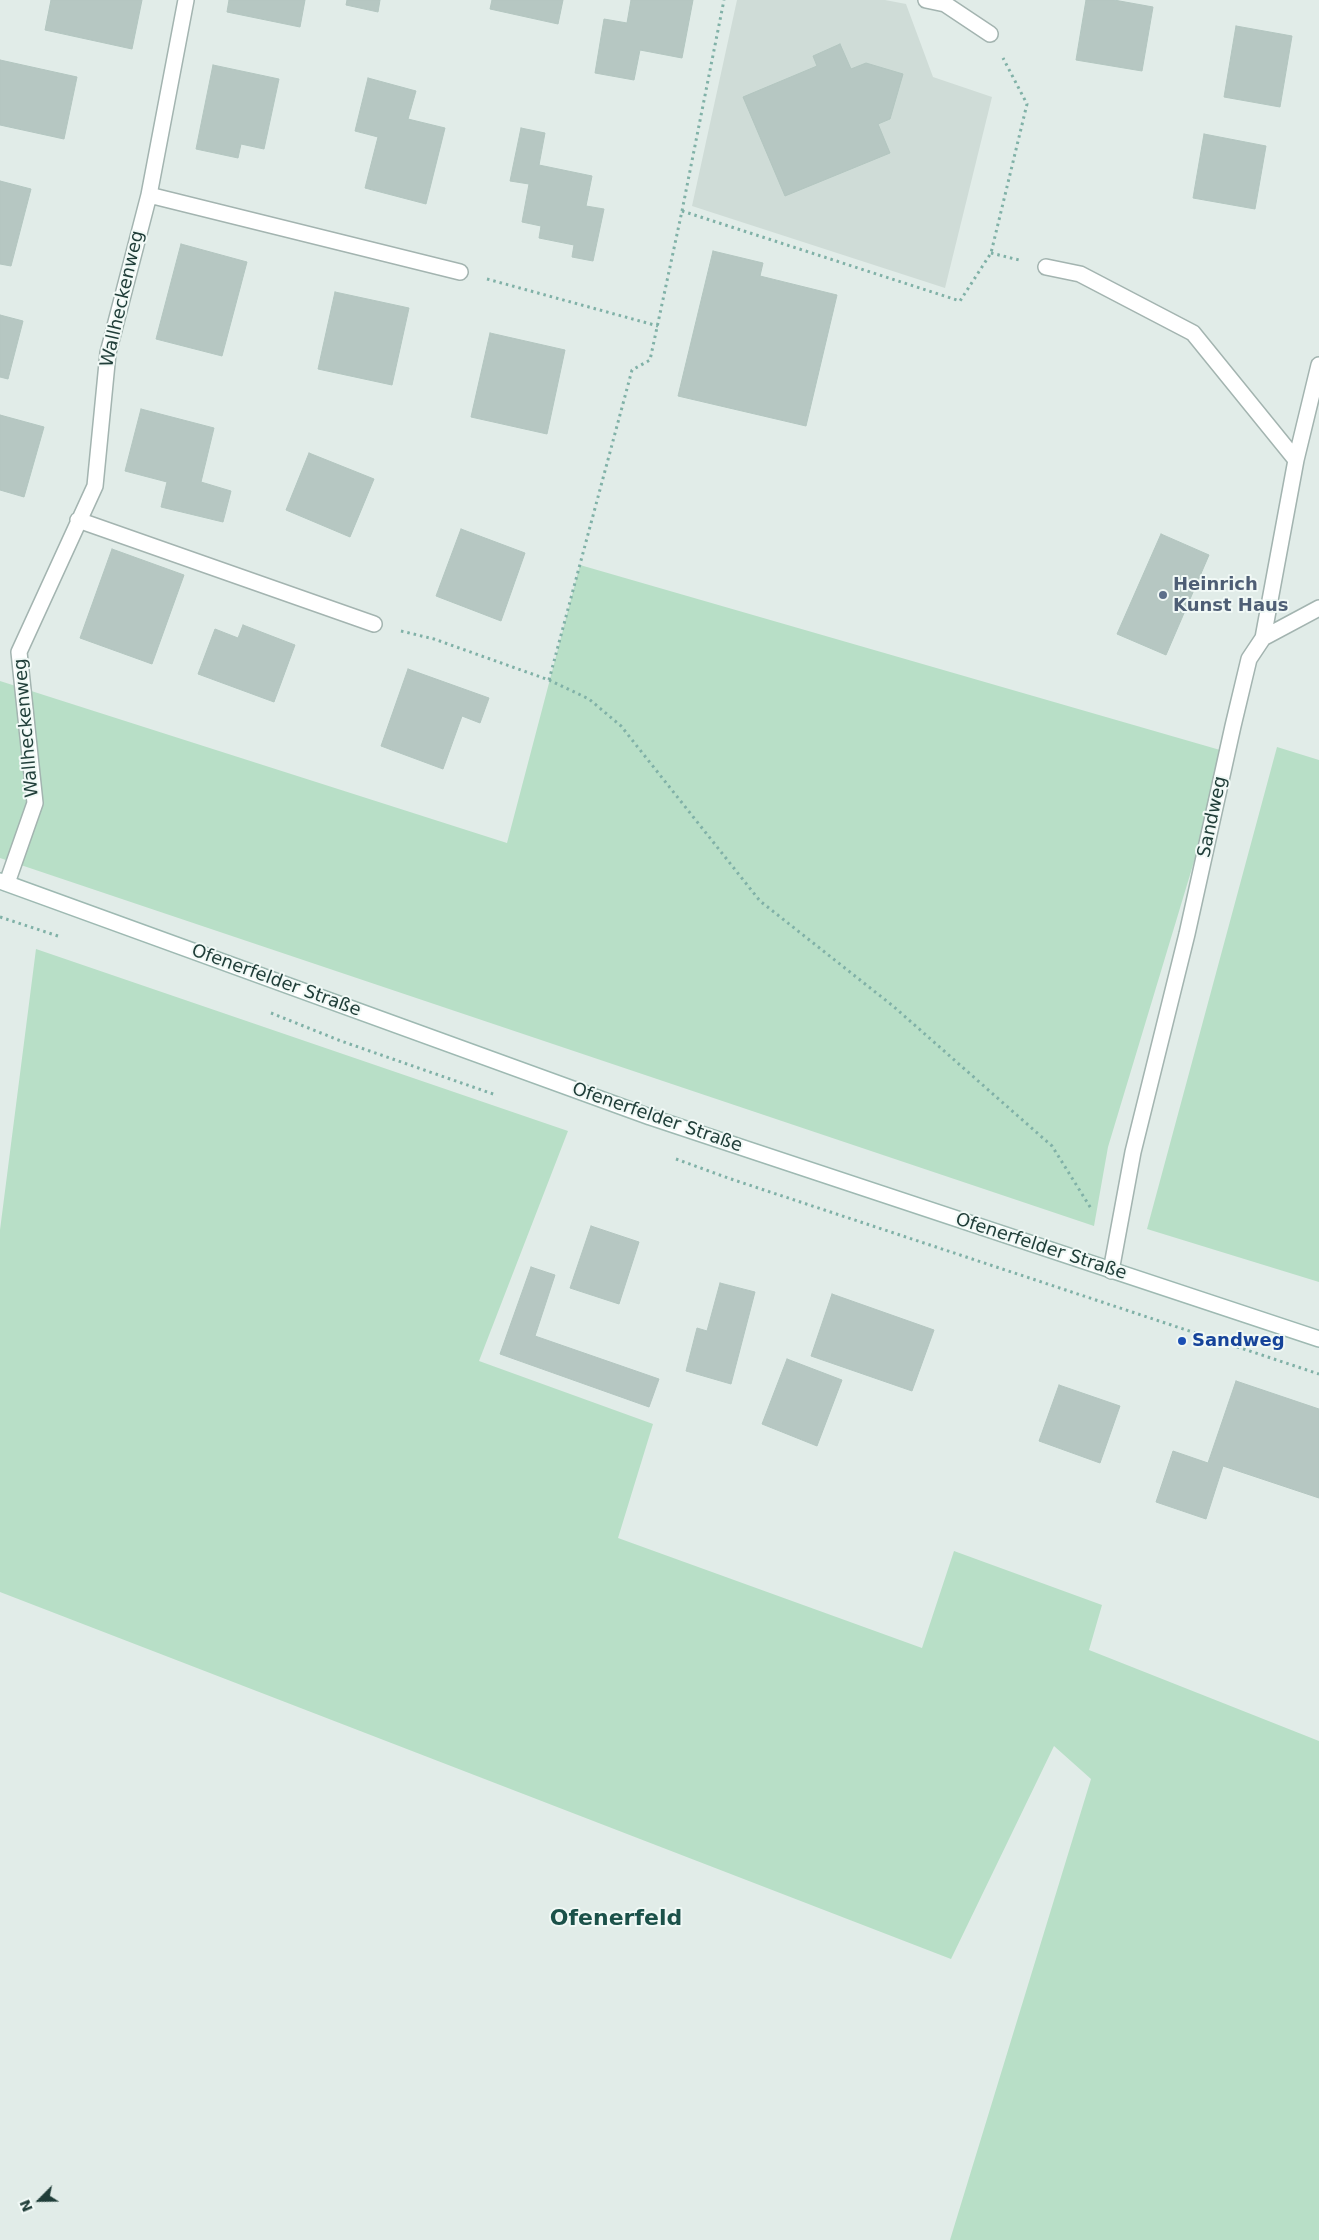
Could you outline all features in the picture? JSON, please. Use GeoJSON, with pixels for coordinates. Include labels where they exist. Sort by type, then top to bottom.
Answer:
{"type":"FeatureCollection","features":[{"type":"Feature","properties":{"kind":"street","name":"Wallheckenweg"},"geometry":{"type":"LineString","coordinates":[[4,882],[35,802],[19,652],[95,486],[108,353],[149,195],[186,0]]}},
{"type":"Feature","properties":{"kind":"street"},"geometry":{"type":"LineString","coordinates":[[926,0],[946,4],[990,34]]}},
{"type":"Feature","properties":{"kind":"street"},"geometry":{"type":"LineString","coordinates":[[149,195],[460,272]]}},
{"type":"Feature","properties":{"kind":"street"},"geometry":{"type":"LineString","coordinates":[[1046,267],[1080,274],[1193,333],[1296,460]]}},
{"type":"Feature","properties":{"kind":"street","name":"Sandweg"},"geometry":{"type":"LineString","coordinates":[[1110,1271],[1116,1249],[1134,1152],[1187,934],[1249,659],[1262,638],[1296,460],[1319,365]]}},
{"type":"Feature","properties":{"kind":"street"},"geometry":{"type":"LineString","coordinates":[[78,520],[374,624]]}},
{"type":"Feature","properties":{"kind":"street"},"geometry":{"type":"LineString","coordinates":[[1262,638],[1319,608]]}},
{"type":"Feature","properties":{"kind":"street","name":"Ofenerfelder Straße"},"geometry":{"type":"LineString","coordinates":[[4,882],[650,1117],[1319,1339]]}},
{"type":"Feature","properties":{"kind":"path"},"geometry":{"type":"LineString","coordinates":[[549,680],[632,370],[650,360],[724,0]]}},
{"type":"Feature","properties":{"kind":"path"},"geometry":{"type":"LineString","coordinates":[[682,211],[960,301],[991,253],[1027,104],[990,34]]}},
{"type":"Feature","properties":{"kind":"path"},"geometry":{"type":"LineString","coordinates":[[460,272],[658,326]]}},
{"type":"Feature","properties":{"kind":"path"},"geometry":{"type":"LineString","coordinates":[[374,624],[434,639],[549,680],[589,699],[621,726],[760,901],[893,1006],[1052,1146],[1116,1249]]}},
{"type":"Feature","properties":{"kind":"path"},"geometry":{"type":"LineString","coordinates":[[1104,1303],[1319,1374]]}},
{"type":"Feature","properties":{"kind":"shaded area"},"geometry":{"type":"Polygon","coordinates":[[[737,0],[885,0],[906,4],[933,77],[992,97],[945,288],[692,206],[737,0]]]}},
{"type":"Feature","properties":{"kind":"green space"},"geometry":{"type":"Polygon","coordinates":[[[580,565],[1227,752],[1108,1147],[1094,1226],[0,858],[0,681],[507,843],[580,565]]]}},
{"type":"Feature","properties":{"kind":"green space"},"geometry":{"type":"Polygon","coordinates":[[[1277,747],[1319,760],[1319,1282],[1147,1229],[1277,747]]]}},
{"type":"Feature","properties":{"kind":"green space"},"geometry":{"type":"Polygon","coordinates":[[[36,949],[568,1131],[479,1361],[653,1424],[618,1538],[922,1648],[954,1551],[1102,1605],[1089,1650],[1319,1741],[1319,2240],[950,2240],[1091,1779],[1054,1746],[951,1959],[0,1592],[0,1230],[36,949]]]}},
{"type":"Feature","properties":{"kind":"building"},"geometry":{"type":"Polygon","coordinates":[[[51,0],[142,0],[132,49],[45,30],[51,0]]]}},
{"type":"Feature","properties":{"kind":"building"},"geometry":{"type":"Polygon","coordinates":[[[229,0],[305,0],[300,27],[227,12],[229,0]]]}},
{"type":"Feature","properties":{"kind":"building"},"geometry":{"type":"Polygon","coordinates":[[[347,0],[380,0],[378,12],[346,5],[347,0]]]}},
{"type":"Feature","properties":{"kind":"building"},"geometry":{"type":"Polygon","coordinates":[[[492,0],[563,0],[558,24],[490,9],[492,0]]]}},
{"type":"Feature","properties":{"kind":"building"},"geometry":{"type":"Polygon","coordinates":[[[631,0],[693,0],[682,58],[640,50],[634,80],[595,73],[604,19],[627,23],[631,0]]]}},
{"type":"Feature","properties":{"kind":"building"},"geometry":{"type":"Polygon","coordinates":[[[1086,0],[1114,0],[1153,7],[1142,71],[1076,60],[1086,0]]]}},
{"type":"Feature","properties":{"kind":"building"},"geometry":{"type":"Polygon","coordinates":[[[1236,26],[1292,36],[1280,107],[1224,97],[1236,26]]]}},
{"type":"Feature","properties":{"kind":"building"},"geometry":{"type":"Polygon","coordinates":[[[840,44],[851,69],[866,63],[903,74],[890,119],[878,124],[890,153],[785,196],[743,97],[817,66],[813,56],[840,44]]]}},
{"type":"Feature","properties":{"kind":"building"},"geometry":{"type":"Polygon","coordinates":[[[0,60],[77,77],[64,139],[0,125],[0,60]]]}},
{"type":"Feature","properties":{"kind":"building"},"geometry":{"type":"Polygon","coordinates":[[[213,65],[279,79],[264,149],[241,144],[238,158],[196,149],[213,65]]]}},
{"type":"Feature","properties":{"kind":"building"},"geometry":{"type":"Polygon","coordinates":[[[368,78],[416,91],[408,119],[445,128],[426,204],[365,188],[378,137],[355,131],[368,78]]]}},
{"type":"Feature","properties":{"kind":"building"},"geometry":{"type":"Polygon","coordinates":[[[521,128],[545,133],[539,165],[592,176],[586,206],[604,209],[593,261],[572,257],[574,245],[539,238],[541,226],[522,222],[529,184],[510,181],[521,128]]]}},
{"type":"Feature","properties":{"kind":"building"},"geometry":{"type":"Polygon","coordinates":[[[1204,134],[1266,146],[1255,209],[1193,198],[1204,134]]]}},
{"type":"Feature","properties":{"kind":"building"},"geometry":{"type":"Polygon","coordinates":[[[0,181],[31,189],[11,266],[0,264],[0,181]]]}},
{"type":"Feature","properties":{"kind":"building"},"geometry":{"type":"Polygon","coordinates":[[[181,244],[247,262],[222,356],[156,339],[181,244]]]}},
{"type":"Feature","properties":{"kind":"building"},"geometry":{"type":"Polygon","coordinates":[[[713,251],[763,263],[760,276],[837,295],[806,426],[678,396],[713,251]]]}},
{"type":"Feature","properties":{"kind":"building"},"geometry":{"type":"Polygon","coordinates":[[[335,292],[409,308],[392,385],[318,369],[335,292]]]}},
{"type":"Feature","properties":{"kind":"building"},"geometry":{"type":"Polygon","coordinates":[[[0,315],[23,321],[8,379],[0,377],[0,315]]]}},
{"type":"Feature","properties":{"kind":"building"},"geometry":{"type":"Polygon","coordinates":[[[490,333],[565,350],[547,434],[471,417],[490,333]]]}},
{"type":"Feature","properties":{"kind":"building"},"geometry":{"type":"Polygon","coordinates":[[[141,409],[214,428],[201,482],[231,491],[223,522],[161,507],[167,482],[125,471],[141,409]]]}},
{"type":"Feature","properties":{"kind":"building"},"geometry":{"type":"Polygon","coordinates":[[[0,415],[44,427],[24,497],[0,490],[0,415]]]}},
{"type":"Feature","properties":{"kind":"building"},"geometry":{"type":"Polygon","coordinates":[[[309,453],[374,479],[350,537],[286,510],[309,453]]]}},
{"type":"Feature","properties":{"kind":"building"},"geometry":{"type":"Polygon","coordinates":[[[461,529],[525,553],[501,621],[436,596],[461,529]]]}},
{"type":"Feature","properties":{"kind":"building","name":"Heinrich Kunst Haus"},"geometry":{"type":"Polygon","coordinates":[[[1161,534],[1209,555],[1166,655],[1117,634],[1161,534]]]}},
{"type":"Feature","properties":{"kind":"building"},"geometry":{"type":"Polygon","coordinates":[[[112,549],[184,575],[152,664],[80,638],[112,549]]]}},
{"type":"Feature","properties":{"kind":"building"},"geometry":{"type":"Polygon","coordinates":[[[243,625],[295,645],[274,702],[198,674],[215,629],[238,638],[243,625]]]}},
{"type":"Feature","properties":{"kind":"building"},"geometry":{"type":"Polygon","coordinates":[[[408,669],[489,698],[480,723],[462,716],[443,769],[381,746],[408,669]]]}},
{"type":"Feature","properties":{"kind":"building"},"geometry":{"type":"Polygon","coordinates":[[[591,1226],[639,1242],[619,1304],[570,1288],[591,1226]]]}},
{"type":"Feature","properties":{"kind":"building"},"geometry":{"type":"Polygon","coordinates":[[[531,1267],[555,1275],[535,1336],[659,1379],[649,1407],[500,1354],[531,1267]]]}},
{"type":"Feature","properties":{"kind":"building"},"geometry":{"type":"Polygon","coordinates":[[[720,1283],[755,1292],[731,1384],[686,1371],[697,1328],[707,1331],[720,1283]]]}},
{"type":"Feature","properties":{"kind":"building"},"geometry":{"type":"Polygon","coordinates":[[[832,1294],[934,1330],[912,1391],[811,1356],[832,1294]]]}},
{"type":"Feature","properties":{"kind":"building"},"geometry":{"type":"Polygon","coordinates":[[[787,1359],[842,1380],[817,1446],[762,1424],[787,1359]]]}},
{"type":"Feature","properties":{"kind":"building"},"geometry":{"type":"Polygon","coordinates":[[[1236,1381],[1319,1409],[1319,1498],[1223,1466],[1206,1519],[1156,1502],[1173,1451],[1208,1463],[1236,1381]]]}},
{"type":"Feature","properties":{"kind":"building"},"geometry":{"type":"Polygon","coordinates":[[[1059,1385],[1120,1406],[1100,1463],[1039,1441],[1059,1385]]]}},
{"type":"Feature","properties":{"kind":"place","name":"Heinrich Kunst Haus"},"geometry":{"type":"Point","coordinates":[1163,595]}},
{"type":"Feature","properties":{"kind":"place","name":"Sandweg"},"geometry":{"type":"Point","coordinates":[1182,1341]}},
{"type":"Feature","properties":{"kind":"district","name":"Ofenerfeld"},"geometry":{"type":"Point","coordinates":[616,1919]}}]}
